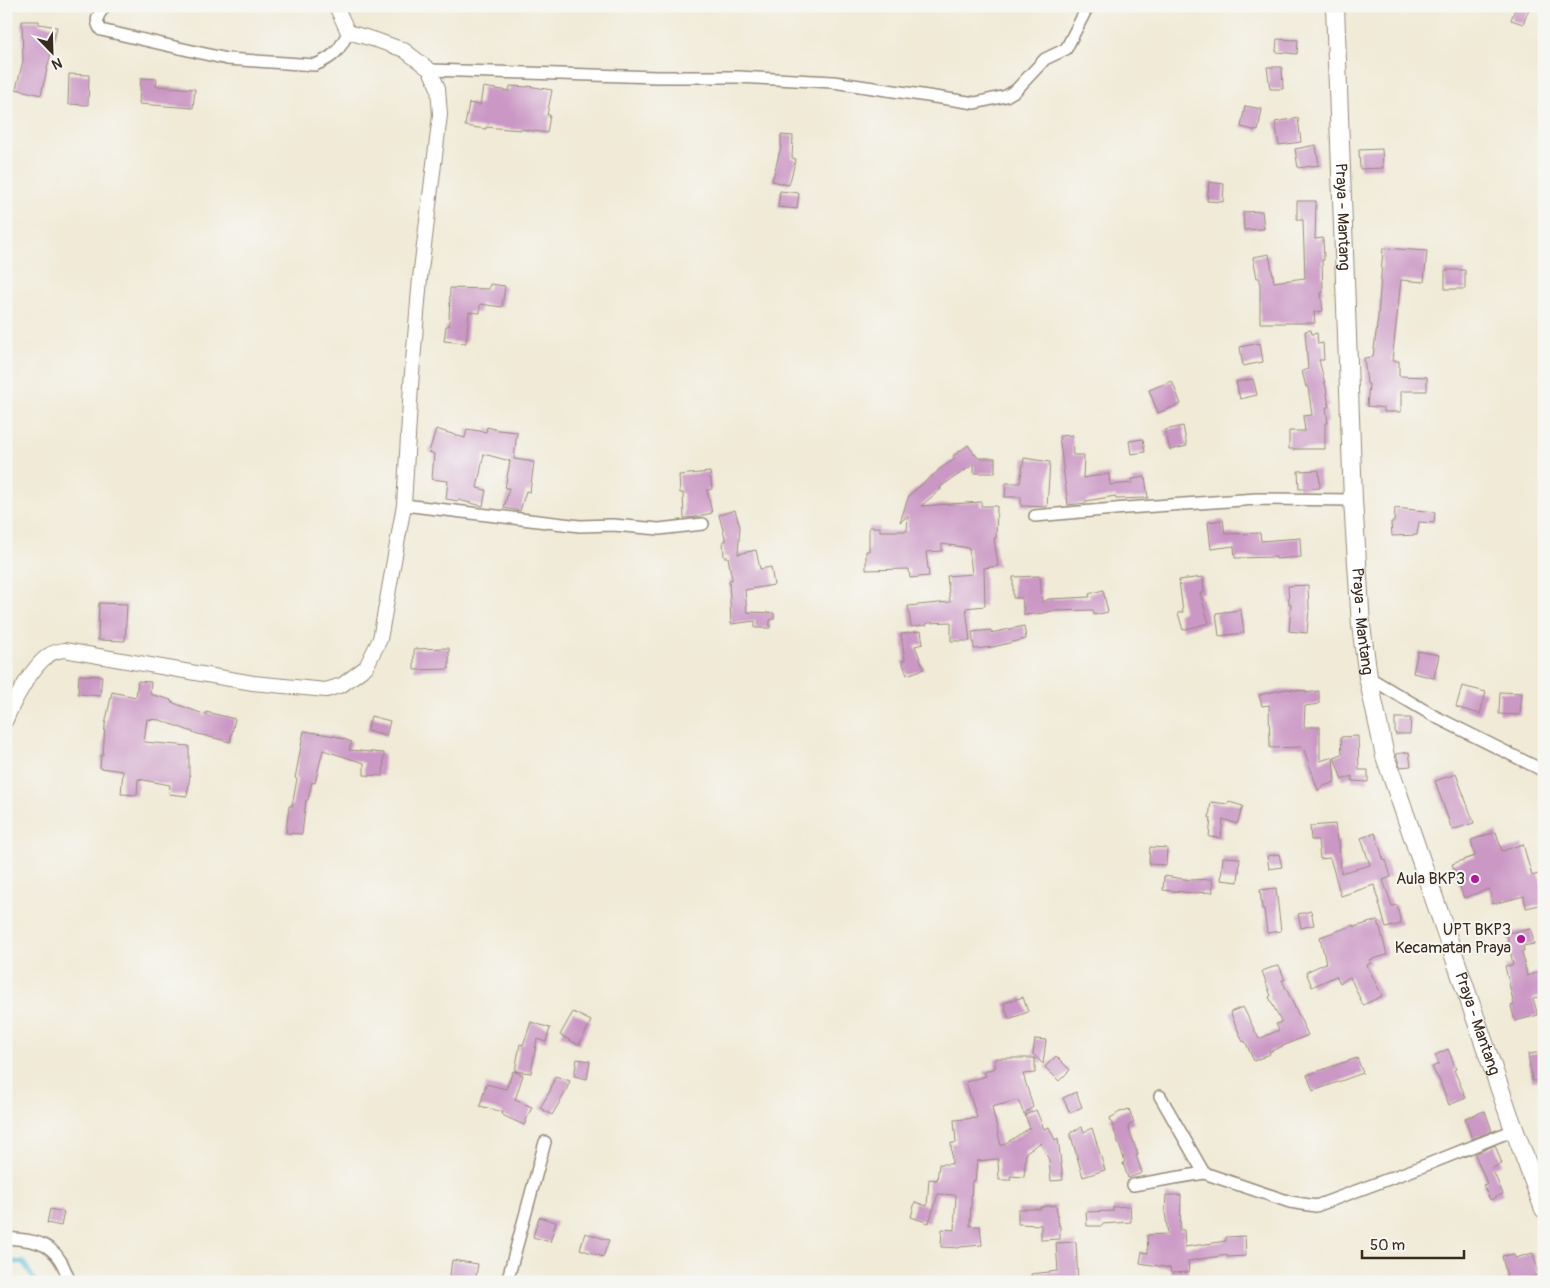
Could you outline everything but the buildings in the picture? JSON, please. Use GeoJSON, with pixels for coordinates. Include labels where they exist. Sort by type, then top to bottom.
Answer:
{"type":"FeatureCollection","features":[{"type":"Feature","properties":{"kind":"main road","name":"Praya - Mantang"},"geometry":{"type":"LineString","coordinates":[[1335,6],[1353,500],[1361,625],[1368,677],[1385,756],[1514,1130],[1544,1209]]}},
{"type":"Feature","properties":{"kind":"street"},"geometry":{"type":"LineString","coordinates":[[105,6],[97,16],[97,22],[101,30],[227,59],[315,65],[328,60],[341,48],[348,32],[336,6]]}},
{"type":"Feature","properties":{"kind":"street"},"geometry":{"type":"LineString","coordinates":[[430,70],[657,77],[738,77],[832,82],[975,103],[1006,96],[1016,90],[1045,60],[1066,49],[1088,6]]}},
{"type":"Feature","properties":{"kind":"street"},"geometry":{"type":"LineString","coordinates":[[6,720],[24,686],[41,662],[50,654],[64,650],[253,683],[326,690],[342,685],[366,666],[380,639],[404,505],[420,278],[440,115],[438,88],[430,70],[404,50],[348,32]]}},
{"type":"Feature","properties":{"kind":"street"},"geometry":{"type":"LineString","coordinates":[[1035,516],[1257,499],[1353,500]]}},
{"type":"Feature","properties":{"kind":"street"},"geometry":{"type":"LineString","coordinates":[[404,505],[580,526],[613,525],[659,529],[703,524]]}},
{"type":"Feature","properties":{"kind":"street"},"geometry":{"type":"LineString","coordinates":[[1368,677],[1434,716],[1544,771]]}},
{"type":"Feature","properties":{"kind":"street"},"geometry":{"type":"LineString","coordinates":[[1160,1096],[1204,1173]]}},
{"type":"Feature","properties":{"kind":"street"},"geometry":{"type":"LineString","coordinates":[[1133,1185],[1204,1173],[1290,1202],[1316,1206],[1514,1130]]}},
{"type":"Feature","properties":{"kind":"street"},"geometry":{"type":"LineString","coordinates":[[507,1282],[546,1142]]}},
{"type":"Feature","properties":{"kind":"street"},"geometry":{"type":"LineString","coordinates":[[6,1238],[40,1242],[50,1248],[60,1259],[70,1282]]}},
{"type":"Feature","properties":{"kind":"waterway"},"geometry":{"type":"LineString","coordinates":[[6,1262],[23,1262],[36,1282]]}},
{"type":"Feature","properties":{"kind":"place","name":"Aula BKP3"},"geometry":{"type":"Point","coordinates":[1475,879]}},
{"type":"Feature","properties":{"kind":"place","name":"UPT BKP3 Kecamatan Praya"},"geometry":{"type":"Point","coordinates":[1521,939]}}]}
